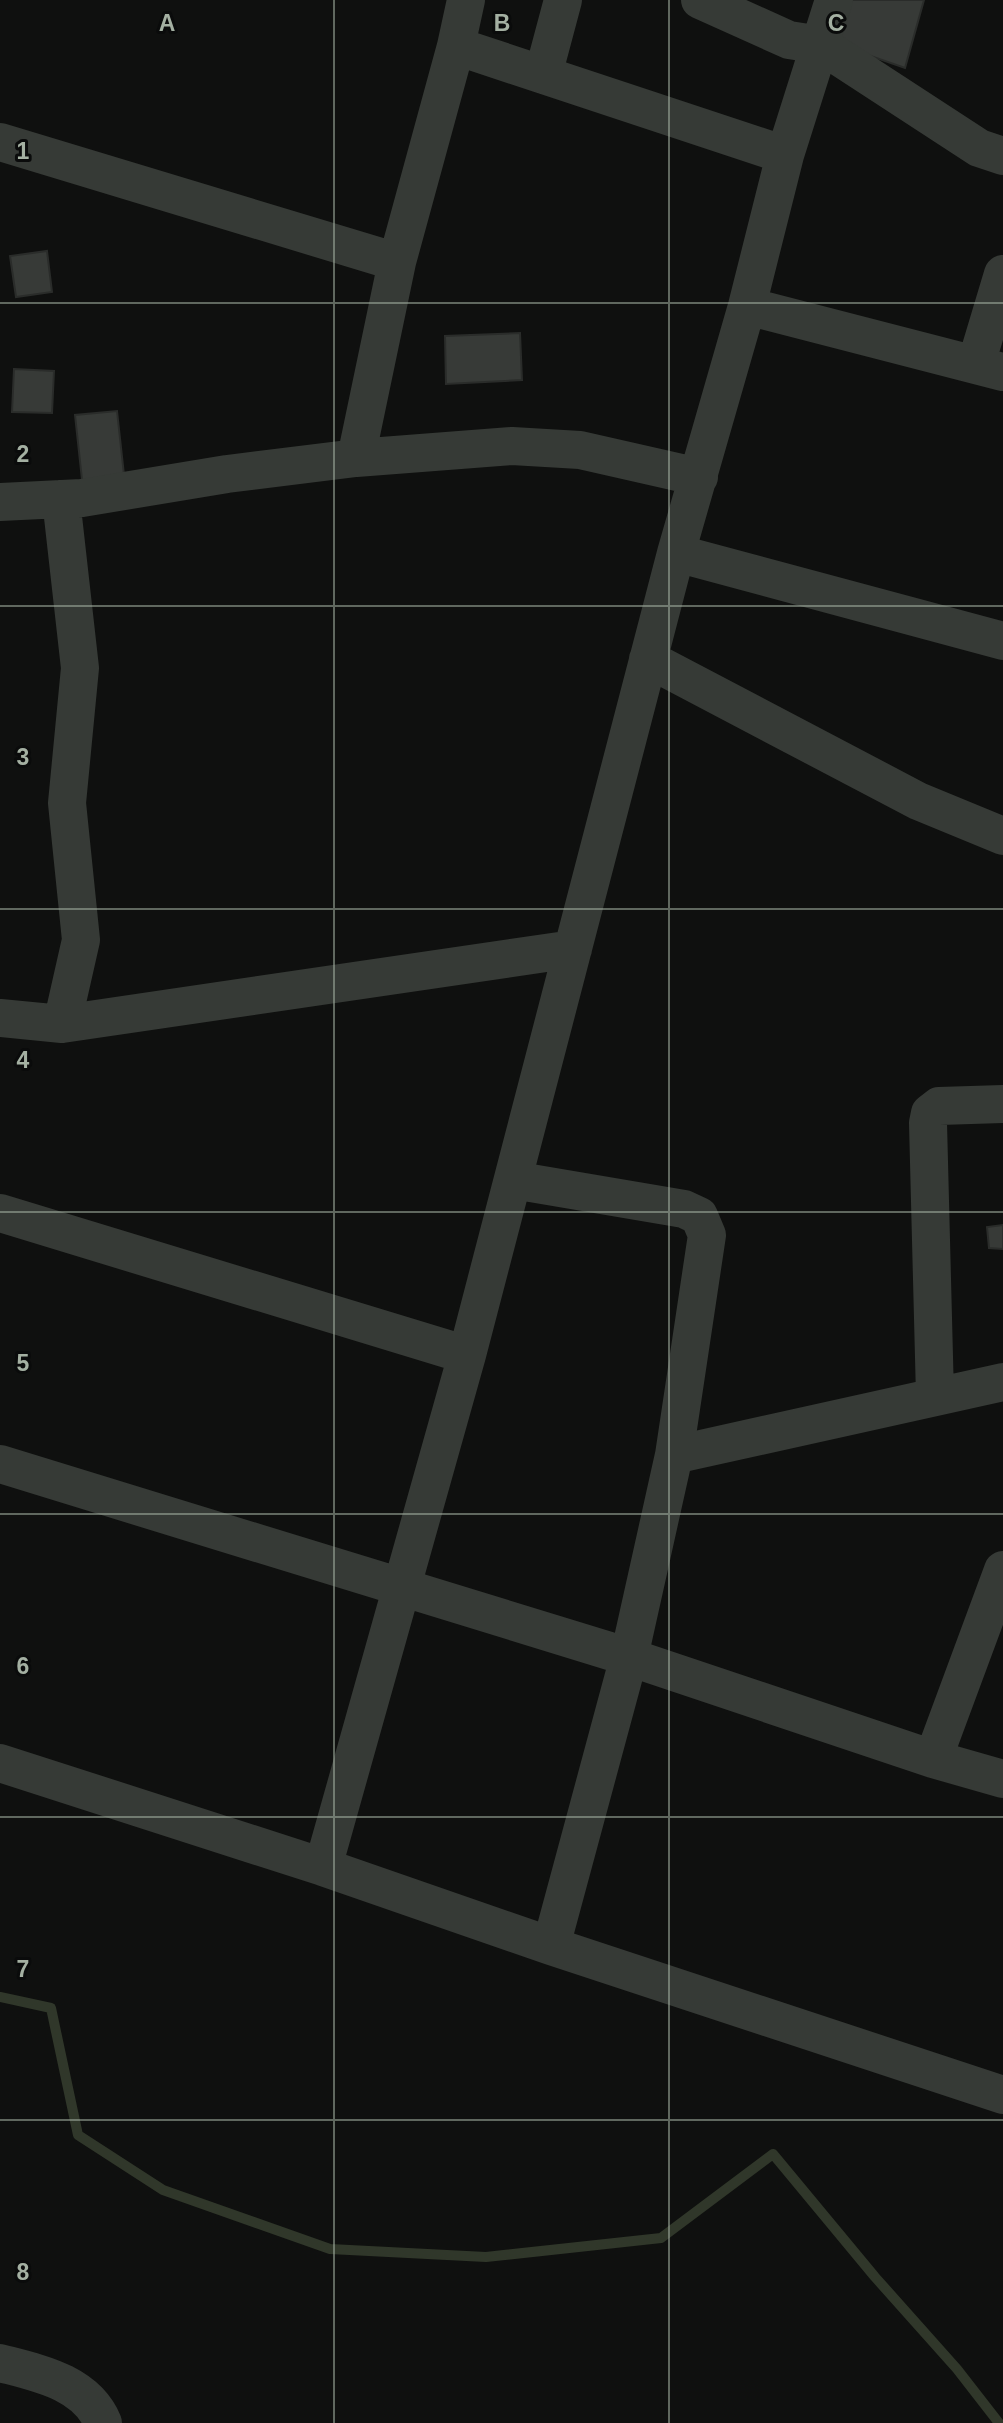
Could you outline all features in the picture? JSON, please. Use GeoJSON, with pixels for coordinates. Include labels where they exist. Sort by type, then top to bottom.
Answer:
{"type":"FeatureCollection","features":[{"type":"Feature","properties":{"kind":"street"},"geometry":{"type":"LineString","coordinates":[[356,458],[397,262],[466,0]]}},
{"type":"Feature","properties":{"kind":"street"},"geometry":{"type":"LineString","coordinates":[[543,75],[563,0]]}},
{"type":"Feature","properties":{"kind":"street"},"geometry":{"type":"LineString","coordinates":[[701,0],[789,40],[821,45],[979,148],[1003,156]]}},
{"type":"Feature","properties":{"kind":"street"},"geometry":{"type":"LineString","coordinates":[[323,1867],[467,1355],[676,553],[747,306],[785,155],[834,0]]}},
{"type":"Feature","properties":{"kind":"street"},"geometry":{"type":"LineString","coordinates":[[456,46],[785,155]]}},
{"type":"Feature","properties":{"kind":"street"},"geometry":{"type":"LineString","coordinates":[[0,142],[397,262]]}},
{"type":"Feature","properties":{"kind":"street"},"geometry":{"type":"LineString","coordinates":[[747,306],[990,368],[1003,274]]}},
{"type":"Feature","properties":{"kind":"street"},"geometry":{"type":"LineString","coordinates":[[0,502],[82,498],[227,474],[356,458],[525,447],[580,450],[699,477]]}},
{"type":"Feature","properties":{"kind":"street"},"geometry":{"type":"LineString","coordinates":[[61,499],[80,668],[67,803],[81,940],[62,1024]]}},
{"type":"Feature","properties":{"kind":"street"},"geometry":{"type":"LineString","coordinates":[[676,553],[1003,641]]}},
{"type":"Feature","properties":{"kind":"street"},"geometry":{"type":"LineString","coordinates":[[648,659],[918,801],[1003,836]]}},
{"type":"Feature","properties":{"kind":"street"},"geometry":{"type":"LineString","coordinates":[[0,1018],[62,1024],[573,949]]}},
{"type":"Feature","properties":{"kind":"street"},"geometry":{"type":"LineString","coordinates":[[935,1396],[928,1123],[930,1113],[939,1106],[1003,1104]]}},
{"type":"Feature","properties":{"kind":"street"},"geometry":{"type":"LineString","coordinates":[[513,1180],[684,1209],[699,1216],[707,1235],[674,1455],[629,1657],[551,1946]]}},
{"type":"Feature","properties":{"kind":"street"},"geometry":{"type":"LineString","coordinates":[[0,1213],[467,1355]]}},
{"type":"Feature","properties":{"kind":"street"},"geometry":{"type":"LineString","coordinates":[[674,1455],[1003,1382]]}},
{"type":"Feature","properties":{"kind":"street"},"geometry":{"type":"LineString","coordinates":[[0,1464],[629,1657],[933,1759],[1003,1779]]}},
{"type":"Feature","properties":{"kind":"street"},"geometry":{"type":"LineString","coordinates":[[933,1759],[1003,1570]]}},
{"type":"Feature","properties":{"kind":"street"},"geometry":{"type":"LineString","coordinates":[[0,1763],[323,1867],[551,1946],[1003,2095]]}},
{"type":"Feature","properties":{"kind":"street"},"geometry":{"type":"LineString","coordinates":[[0,2363],[56,2378],[80,2393],[103,2423]]}},
{"type":"Feature","properties":{"kind":"building"},"geometry":{"type":"Polygon","coordinates":[[[852,0],[924,0],[905,68],[836,44],[852,0]]]}},
{"type":"Feature","properties":{"kind":"building"},"geometry":{"type":"Polygon","coordinates":[[[47,251],[52,292],[16,297],[10,256],[47,251]]]}},
{"type":"Feature","properties":{"kind":"building"},"geometry":{"type":"Polygon","coordinates":[[[520,333],[522,380],[446,384],[445,336],[520,333]]]}},
{"type":"Feature","properties":{"kind":"building"},"geometry":{"type":"Polygon","coordinates":[[[14,369],[54,371],[52,413],[12,412],[14,369]]]}},
{"type":"Feature","properties":{"kind":"building"},"geometry":{"type":"Polygon","coordinates":[[[117,411],[125,484],[83,489],[75,415],[117,411]]]}},
{"type":"Feature","properties":{"kind":"building"},"geometry":{"type":"Polygon","coordinates":[[[1003,1225],[1003,1249],[989,1248],[987,1227],[1003,1225]]]}},
{"type":"Feature","properties":{"kind":"waterway"},"geometry":{"type":"LineString","coordinates":[[0,1997],[51,2008],[78,2135],[163,2190],[330,2249],[486,2257],[661,2238],[773,2154],[875,2277],[957,2369],[999,2423]]}}]}
